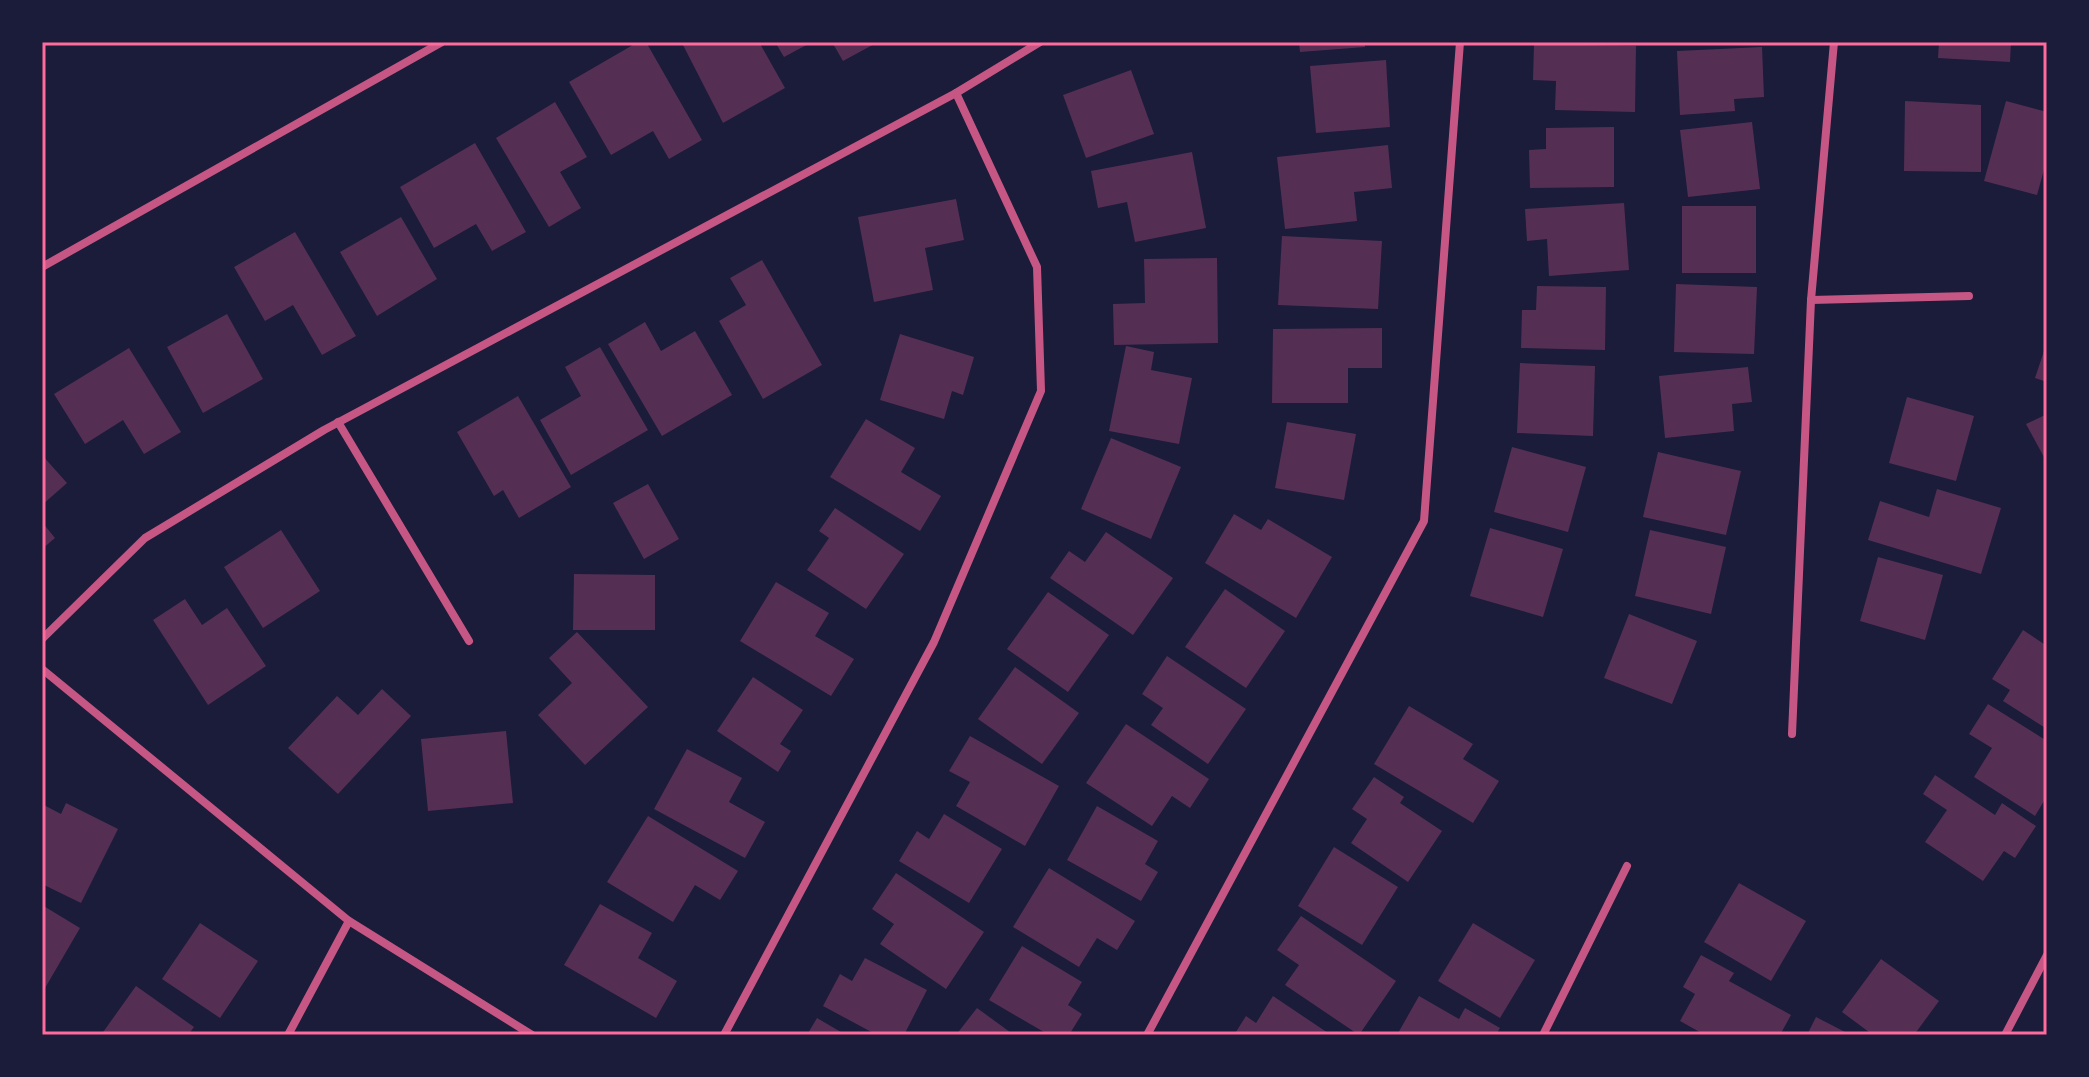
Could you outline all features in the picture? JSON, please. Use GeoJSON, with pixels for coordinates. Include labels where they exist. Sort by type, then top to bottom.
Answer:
{"type":"FeatureCollection","features":[{"type":"Feature","properties":{"kind":"street"},"geometry":{"type":"LineString","coordinates":[[42,267],[442,42]]}},
{"type":"Feature","properties":{"kind":"street"},"geometry":{"type":"LineString","coordinates":[[42,639],[145,538],[338,422],[956,93],[1040,42]]}},
{"type":"Feature","properties":{"kind":"street"},"geometry":{"type":"LineString","coordinates":[[1147,1035],[1424,521],[1460,42]]}},
{"type":"Feature","properties":{"kind":"street"},"geometry":{"type":"LineString","coordinates":[[1792,734],[1811,300],[1834,42]]}},
{"type":"Feature","properties":{"kind":"street"},"geometry":{"type":"LineString","coordinates":[[724,1035],[934,642],[1041,391],[1037,267],[956,93]]}},
{"type":"Feature","properties":{"kind":"street"},"geometry":{"type":"LineString","coordinates":[[1811,300],[1969,296]]}},
{"type":"Feature","properties":{"kind":"street"},"geometry":{"type":"LineString","coordinates":[[338,422],[469,641]]}},
{"type":"Feature","properties":{"kind":"street"},"geometry":{"type":"LineString","coordinates":[[42,669],[349,921],[532,1035]]}},
{"type":"Feature","properties":{"kind":"street"},"geometry":{"type":"LineString","coordinates":[[1543,1035],[1627,866]]}},
{"type":"Feature","properties":{"kind":"street"},"geometry":{"type":"LineString","coordinates":[[288,1035],[349,921]]}},
{"type":"Feature","properties":{"kind":"street"},"geometry":{"type":"LineString","coordinates":[[2005,1035],[2047,955]]}},
{"type":"Feature","properties":{"kind":"building"},"geometry":{"type":"Polygon","coordinates":[[[638,42],[646,42],[702,140],[669,159],[653,131],[611,155],[569,82],[638,42]]]}},
{"type":"Feature","properties":{"kind":"building"},"geometry":{"type":"Polygon","coordinates":[[[689,42],[759,42],[785,88],[723,123],[683,45],[689,42]]]}},
{"type":"Feature","properties":{"kind":"building"},"geometry":{"type":"Polygon","coordinates":[[[775,42],[812,42],[784,57],[775,42]]]}},
{"type":"Feature","properties":{"kind":"building"},"geometry":{"type":"Polygon","coordinates":[[[832,42],[878,42],[843,61],[832,42]]]}},
{"type":"Feature","properties":{"kind":"building"},"geometry":{"type":"Polygon","coordinates":[[[1299,42],[1365,42],[1365,47],[1300,52],[1299,42]]]}},
{"type":"Feature","properties":{"kind":"building"},"geometry":{"type":"Polygon","coordinates":[[[1939,42],[2011,42],[2010,62],[1938,58],[1939,42]]]}},
{"type":"Feature","properties":{"kind":"building"},"geometry":{"type":"Polygon","coordinates":[[[1534,44],[1636,46],[1635,112],[1555,110],[1556,81],[1533,80],[1534,44]]]}},
{"type":"Feature","properties":{"kind":"building"},"geometry":{"type":"Polygon","coordinates":[[[1762,47],[1764,97],[1734,99],[1735,111],[1680,115],[1677,51],[1762,47]]]}},
{"type":"Feature","properties":{"kind":"building"},"geometry":{"type":"Polygon","coordinates":[[[1386,60],[1390,127],[1316,133],[1310,66],[1386,60]]]}},
{"type":"Feature","properties":{"kind":"building"},"geometry":{"type":"Polygon","coordinates":[[[1131,70],[1154,134],[1086,158],[1063,95],[1131,70]]]}},
{"type":"Feature","properties":{"kind":"building"},"geometry":{"type":"Polygon","coordinates":[[[1905,101],[1981,105],[1981,172],[1904,171],[1905,101]]]}},
{"type":"Feature","properties":{"kind":"building"},"geometry":{"type":"Polygon","coordinates":[[[2006,101],[2047,112],[2047,159],[2037,195],[1984,181],[2006,101]]]}},
{"type":"Feature","properties":{"kind":"building"},"geometry":{"type":"Polygon","coordinates":[[[555,102],[587,157],[560,172],[581,208],[549,227],[496,138],[555,102]]]}},
{"type":"Feature","properties":{"kind":"building"},"geometry":{"type":"Polygon","coordinates":[[[1752,122],[1760,189],[1688,197],[1680,130],[1752,122]]]}},
{"type":"Feature","properties":{"kind":"building"},"geometry":{"type":"Polygon","coordinates":[[[1614,127],[1614,187],[1530,188],[1529,150],[1546,149],[1546,128],[1614,127]]]}},
{"type":"Feature","properties":{"kind":"building"},"geometry":{"type":"Polygon","coordinates":[[[475,143],[526,232],[492,251],[476,224],[434,248],[400,187],[475,143]]]}},
{"type":"Feature","properties":{"kind":"building"},"geometry":{"type":"Polygon","coordinates":[[[1388,145],[1392,188],[1354,192],[1357,221],[1285,229],[1277,157],[1388,145]]]}},
{"type":"Feature","properties":{"kind":"building"},"geometry":{"type":"Polygon","coordinates":[[[1192,152],[1206,228],[1135,242],[1127,202],[1098,208],[1091,171],[1192,152]]]}},
{"type":"Feature","properties":{"kind":"building"},"geometry":{"type":"Polygon","coordinates":[[[956,199],[964,240],[925,248],[933,290],[874,302],[858,217],[956,199]]]}},
{"type":"Feature","properties":{"kind":"building"},"geometry":{"type":"Polygon","coordinates":[[[1624,203],[1629,270],[1549,276],[1547,239],[1527,241],[1525,209],[1624,203]]]}},
{"type":"Feature","properties":{"kind":"building"},"geometry":{"type":"Polygon","coordinates":[[[1682,206],[1756,206],[1756,273],[1682,273],[1682,206]]]}},
{"type":"Feature","properties":{"kind":"building"},"geometry":{"type":"Polygon","coordinates":[[[401,217],[437,279],[377,316],[340,252],[401,217]]]}},
{"type":"Feature","properties":{"kind":"building"},"geometry":{"type":"Polygon","coordinates":[[[295,232],[356,336],[322,355],[293,305],[265,321],[234,267],[295,232]]]}},
{"type":"Feature","properties":{"kind":"building"},"geometry":{"type":"Polygon","coordinates":[[[1282,236],[1382,241],[1378,309],[1278,305],[1282,236]]]}},
{"type":"Feature","properties":{"kind":"building"},"geometry":{"type":"Polygon","coordinates":[[[1217,258],[1218,343],[1114,345],[1113,304],[1145,303],[1144,259],[1217,258]]]}},
{"type":"Feature","properties":{"kind":"building"},"geometry":{"type":"Polygon","coordinates":[[[762,260],[822,365],[763,399],[719,321],[746,305],[730,278],[762,260]]]}},
{"type":"Feature","properties":{"kind":"building"},"geometry":{"type":"Polygon","coordinates":[[[1676,284],[1757,287],[1754,354],[1674,352],[1676,284]]]}},
{"type":"Feature","properties":{"kind":"building"},"geometry":{"type":"Polygon","coordinates":[[[1537,286],[1606,287],[1605,350],[1521,348],[1522,310],[1536,310],[1537,286]]]}},
{"type":"Feature","properties":{"kind":"building"},"geometry":{"type":"Polygon","coordinates":[[[227,314],[263,379],[203,413],[167,347],[227,314]]]}},
{"type":"Feature","properties":{"kind":"building"},"geometry":{"type":"Polygon","coordinates":[[[645,322],[661,351],[695,331],[732,395],[662,436],[608,344],[645,322]]]}},
{"type":"Feature","properties":{"kind":"building"},"geometry":{"type":"Polygon","coordinates":[[[1382,328],[1382,368],[1348,368],[1348,403],[1272,403],[1273,329],[1382,328]]]}},
{"type":"Feature","properties":{"kind":"building"},"geometry":{"type":"Polygon","coordinates":[[[900,334],[974,357],[963,395],[952,391],[944,419],[880,400],[900,334]]]}},
{"type":"Feature","properties":{"kind":"building"},"geometry":{"type":"Polygon","coordinates":[[[2047,342],[2047,382],[2035,378],[2047,342]]]}},
{"type":"Feature","properties":{"kind":"building"},"geometry":{"type":"Polygon","coordinates":[[[1126,346],[1154,352],[1151,370],[1192,378],[1179,444],[1109,431],[1126,346]]]}},
{"type":"Feature","properties":{"kind":"building"},"geometry":{"type":"Polygon","coordinates":[[[600,347],[648,430],[571,475],[540,420],[581,396],[565,367],[600,347]]]}},
{"type":"Feature","properties":{"kind":"building"},"geometry":{"type":"Polygon","coordinates":[[[129,348],[181,432],[144,454],[123,420],[85,444],[54,394],[129,348]]]}},
{"type":"Feature","properties":{"kind":"building"},"geometry":{"type":"Polygon","coordinates":[[[1520,363],[1595,366],[1593,436],[1517,433],[1520,363]]]}},
{"type":"Feature","properties":{"kind":"building"},"geometry":{"type":"Polygon","coordinates":[[[1748,367],[1752,402],[1732,404],[1734,431],[1665,438],[1659,376],[1748,367]]]}},
{"type":"Feature","properties":{"kind":"building"},"geometry":{"type":"Polygon","coordinates":[[[518,396],[571,487],[519,518],[503,490],[494,496],[457,432],[518,396]]]}},
{"type":"Feature","properties":{"kind":"building"},"geometry":{"type":"Polygon","coordinates":[[[1907,397],[1974,416],[1956,481],[1889,463],[1907,397]]]}},
{"type":"Feature","properties":{"kind":"building"},"geometry":{"type":"Polygon","coordinates":[[[2047,414],[2047,457],[2045,459],[2026,424],[2047,414]]]}},
{"type":"Feature","properties":{"kind":"building"},"geometry":{"type":"Polygon","coordinates":[[[866,419],[915,448],[901,472],[941,496],[920,531],[830,477],[866,419]]]}},
{"type":"Feature","properties":{"kind":"building"},"geometry":{"type":"Polygon","coordinates":[[[1287,422],[1356,434],[1344,500],[1275,488],[1287,422]]]}},
{"type":"Feature","properties":{"kind":"building"},"geometry":{"type":"Polygon","coordinates":[[[1111,438],[1181,467],[1151,539],[1081,509],[1111,438]]]}},
{"type":"Feature","properties":{"kind":"building"},"geometry":{"type":"Polygon","coordinates":[[[1512,447],[1586,467],[1568,532],[1494,512],[1512,447]]]}},
{"type":"Feature","properties":{"kind":"building"},"geometry":{"type":"Polygon","coordinates":[[[1658,452],[1741,471],[1726,535],[1643,517],[1658,452]]]}},
{"type":"Feature","properties":{"kind":"building"},"geometry":{"type":"Polygon","coordinates":[[[42,455],[67,483],[42,505],[42,455]]]}},
{"type":"Feature","properties":{"kind":"building"},"geometry":{"type":"Polygon","coordinates":[[[648,484],[679,539],[644,559],[613,503],[648,484]]]}},
{"type":"Feature","properties":{"kind":"building"},"geometry":{"type":"Polygon","coordinates":[[[1937,489],[2001,508],[1981,574],[1868,540],[1880,501],[1929,517],[1937,489]]]}},
{"type":"Feature","properties":{"kind":"building"},"geometry":{"type":"Polygon","coordinates":[[[835,508],[904,554],[866,609],[807,570],[829,538],[819,531],[835,508]]]}},
{"type":"Feature","properties":{"kind":"building"},"geometry":{"type":"Polygon","coordinates":[[[1234,514],[1261,530],[1268,519],[1332,557],[1296,618],[1205,563],[1234,514]]]}},
{"type":"Feature","properties":{"kind":"building"},"geometry":{"type":"Polygon","coordinates":[[[42,522],[55,538],[42,549],[42,522]]]}},
{"type":"Feature","properties":{"kind":"building"},"geometry":{"type":"Polygon","coordinates":[[[1490,528],[1563,549],[1543,617],[1470,596],[1490,528]]]}},
{"type":"Feature","properties":{"kind":"building"},"geometry":{"type":"Polygon","coordinates":[[[281,530],[320,591],[263,628],[224,567],[281,530]]]}},
{"type":"Feature","properties":{"kind":"building"},"geometry":{"type":"Polygon","coordinates":[[[1650,530],[1726,547],[1711,614],[1635,596],[1650,530]]]}},
{"type":"Feature","properties":{"kind":"building"},"geometry":{"type":"Polygon","coordinates":[[[1106,532],[1173,578],[1133,635],[1050,578],[1069,551],[1085,562],[1106,532]]]}},
{"type":"Feature","properties":{"kind":"building"},"geometry":{"type":"Polygon","coordinates":[[[1878,557],[1943,575],[1925,640],[1860,621],[1878,557]]]}},
{"type":"Feature","properties":{"kind":"building"},"geometry":{"type":"Polygon","coordinates":[[[574,574],[655,575],[655,630],[573,630],[574,574]]]}},
{"type":"Feature","properties":{"kind":"building"},"geometry":{"type":"Polygon","coordinates":[[[776,582],[829,613],[815,636],[854,659],[831,696],[740,641],[776,582]]]}},
{"type":"Feature","properties":{"kind":"building"},"geometry":{"type":"Polygon","coordinates":[[[1225,589],[1285,631],[1246,688],[1185,647],[1225,589]]]}},
{"type":"Feature","properties":{"kind":"building"},"geometry":{"type":"Polygon","coordinates":[[[1048,592],[1109,635],[1068,692],[1007,649],[1048,592]]]}},
{"type":"Feature","properties":{"kind":"building"},"geometry":{"type":"Polygon","coordinates":[[[185,599],[202,625],[227,608],[266,666],[208,705],[153,620],[185,599]]]}},
{"type":"Feature","properties":{"kind":"building"},"geometry":{"type":"Polygon","coordinates":[[[1629,614],[1697,641],[1672,704],[1604,678],[1629,614]]]}},
{"type":"Feature","properties":{"kind":"building"},"geometry":{"type":"Polygon","coordinates":[[[2023,630],[2047,646],[2047,729],[2003,701],[2010,690],[1992,679],[2023,630]]]}},
{"type":"Feature","properties":{"kind":"building"},"geometry":{"type":"Polygon","coordinates":[[[577,632],[648,707],[585,765],[538,715],[572,683],[549,658],[577,632]]]}},
{"type":"Feature","properties":{"kind":"building"},"geometry":{"type":"Polygon","coordinates":[[[1167,656],[1246,709],[1208,764],[1151,725],[1163,708],[1142,694],[1167,656]]]}},
{"type":"Feature","properties":{"kind":"building"},"geometry":{"type":"Polygon","coordinates":[[[1015,667],[1079,713],[1042,764],[978,719],[1015,667]]]}},
{"type":"Feature","properties":{"kind":"building"},"geometry":{"type":"Polygon","coordinates":[[[753,677],[803,710],[780,744],[791,751],[778,772],[717,731],[753,677]]]}},
{"type":"Feature","properties":{"kind":"building"},"geometry":{"type":"Polygon","coordinates":[[[382,689],[411,716],[338,794],[288,748],[337,696],[358,715],[382,689]]]}},
{"type":"Feature","properties":{"kind":"building"},"geometry":{"type":"Polygon","coordinates":[[[1988,704],[2047,741],[2047,796],[2035,816],[1974,777],[1992,748],[1969,734],[1988,704]]]}},
{"type":"Feature","properties":{"kind":"building"},"geometry":{"type":"Polygon","coordinates":[[[1409,706],[1473,744],[1463,759],[1499,781],[1473,823],[1374,764],[1409,706]]]}},
{"type":"Feature","properties":{"kind":"building"},"geometry":{"type":"Polygon","coordinates":[[[1126,724],[1209,779],[1190,808],[1172,796],[1152,826],[1086,783],[1126,724]]]}},
{"type":"Feature","properties":{"kind":"building"},"geometry":{"type":"Polygon","coordinates":[[[506,731],[513,803],[428,811],[421,739],[506,731]]]}},
{"type":"Feature","properties":{"kind":"building"},"geometry":{"type":"Polygon","coordinates":[[[970,736],[1059,786],[1025,846],[956,806],[970,782],[949,771],[970,736]]]}},
{"type":"Feature","properties":{"kind":"building"},"geometry":{"type":"Polygon","coordinates":[[[687,749],[742,778],[729,802],[765,822],[745,858],[654,809],[687,749]]]}},
{"type":"Feature","properties":{"kind":"building"},"geometry":{"type":"Polygon","coordinates":[[[1935,775],[1995,815],[2002,803],[2036,826],[2015,858],[2004,851],[1983,881],[1925,842],[1947,810],[1923,794],[1935,775]]]}},
{"type":"Feature","properties":{"kind":"building"},"geometry":{"type":"Polygon","coordinates":[[[1374,777],[1404,797],[1400,803],[1442,831],[1408,882],[1351,843],[1367,819],[1352,809],[1374,777]]]}},
{"type":"Feature","properties":{"kind":"building"},"geometry":{"type":"Polygon","coordinates":[[[66,803],[118,829],[81,903],[42,884],[42,804],[61,814],[66,803]]]}},
{"type":"Feature","properties":{"kind":"building"},"geometry":{"type":"Polygon","coordinates":[[[1097,806],[1158,841],[1145,864],[1158,872],[1141,901],[1067,860],[1097,806]]]}},
{"type":"Feature","properties":{"kind":"building"},"geometry":{"type":"Polygon","coordinates":[[[944,814],[1002,849],[969,903],[899,861],[917,831],[929,839],[944,814]]]}},
{"type":"Feature","properties":{"kind":"building"},"geometry":{"type":"Polygon","coordinates":[[[648,816],[738,871],[720,900],[695,885],[673,922],[607,882],[648,816]]]}},
{"type":"Feature","properties":{"kind":"building"},"geometry":{"type":"Polygon","coordinates":[[[1334,847],[1398,887],[1362,945],[1298,906],[1334,847]]]}},
{"type":"Feature","properties":{"kind":"building"},"geometry":{"type":"Polygon","coordinates":[[[1049,868],[1135,921],[1117,950],[1097,938],[1079,967],[1013,927],[1049,868]]]}},
{"type":"Feature","properties":{"kind":"building"},"geometry":{"type":"Polygon","coordinates":[[[896,873],[984,932],[946,989],[880,944],[894,924],[872,909],[896,873]]]}},
{"type":"Feature","properties":{"kind":"building"},"geometry":{"type":"Polygon","coordinates":[[[1739,883],[1806,921],[1771,981],[1704,942],[1739,883]]]}},
{"type":"Feature","properties":{"kind":"building"},"geometry":{"type":"Polygon","coordinates":[[[600,904],[652,933],[638,958],[677,981],[656,1018],[564,965],[600,904]]]}},
{"type":"Feature","properties":{"kind":"building"},"geometry":{"type":"Polygon","coordinates":[[[42,905],[80,928],[45,988],[42,986],[42,905]]]}},
{"type":"Feature","properties":{"kind":"building"},"geometry":{"type":"Polygon","coordinates":[[[1301,916],[1396,981],[1359,1035],[1285,985],[1299,965],[1277,950],[1301,916]]]}},
{"type":"Feature","properties":{"kind":"building"},"geometry":{"type":"Polygon","coordinates":[[[200,923],[258,961],[220,1018],[162,979],[200,923]]]}},
{"type":"Feature","properties":{"kind":"building"},"geometry":{"type":"Polygon","coordinates":[[[1473,923],[1535,960],[1500,1018],[1438,981],[1473,923]]]}},
{"type":"Feature","properties":{"kind":"building"},"geometry":{"type":"Polygon","coordinates":[[[1022,946],[1082,982],[1068,1005],[1082,1014],[1069,1035],[1049,1035],[989,1000],[1022,946]]]}},
{"type":"Feature","properties":{"kind":"building"},"geometry":{"type":"Polygon","coordinates":[[[1701,955],[1734,973],[1729,981],[1791,1015],[1780,1035],[1705,1035],[1680,1021],[1695,994],[1683,987],[1701,955]]]}},
{"type":"Feature","properties":{"kind":"building"},"geometry":{"type":"Polygon","coordinates":[[[865,958],[927,990],[904,1035],[877,1035],[823,1006],[840,974],[852,981],[865,958]]]}},
{"type":"Feature","properties":{"kind":"building"},"geometry":{"type":"Polygon","coordinates":[[[1881,959],[1939,1001],[1914,1035],[1873,1035],[1842,1012],[1881,959]]]}},
{"type":"Feature","properties":{"kind":"building"},"geometry":{"type":"Polygon","coordinates":[[[136,986],[194,1027],[188,1035],[101,1035],[136,986]]]}},
{"type":"Feature","properties":{"kind":"building"},"geometry":{"type":"Polygon","coordinates":[[[1273,996],[1331,1035],[1234,1035],[1246,1016],[1256,1023],[1273,996]]]}},
{"type":"Feature","properties":{"kind":"building"},"geometry":{"type":"Polygon","coordinates":[[[1419,996],[1459,1019],[1465,1008],[1500,1028],[1496,1035],[1397,1035],[1419,996]]]}},
{"type":"Feature","properties":{"kind":"building"},"geometry":{"type":"Polygon","coordinates":[[[977,1008],[1014,1035],[956,1035],[977,1008]]]}},
{"type":"Feature","properties":{"kind":"building"},"geometry":{"type":"Polygon","coordinates":[[[1816,1017],[1851,1035],[1807,1035],[1816,1017]]]}},
{"type":"Feature","properties":{"kind":"building"},"geometry":{"type":"Polygon","coordinates":[[[817,1018],[846,1035],[807,1035],[817,1018]]]}}]}
